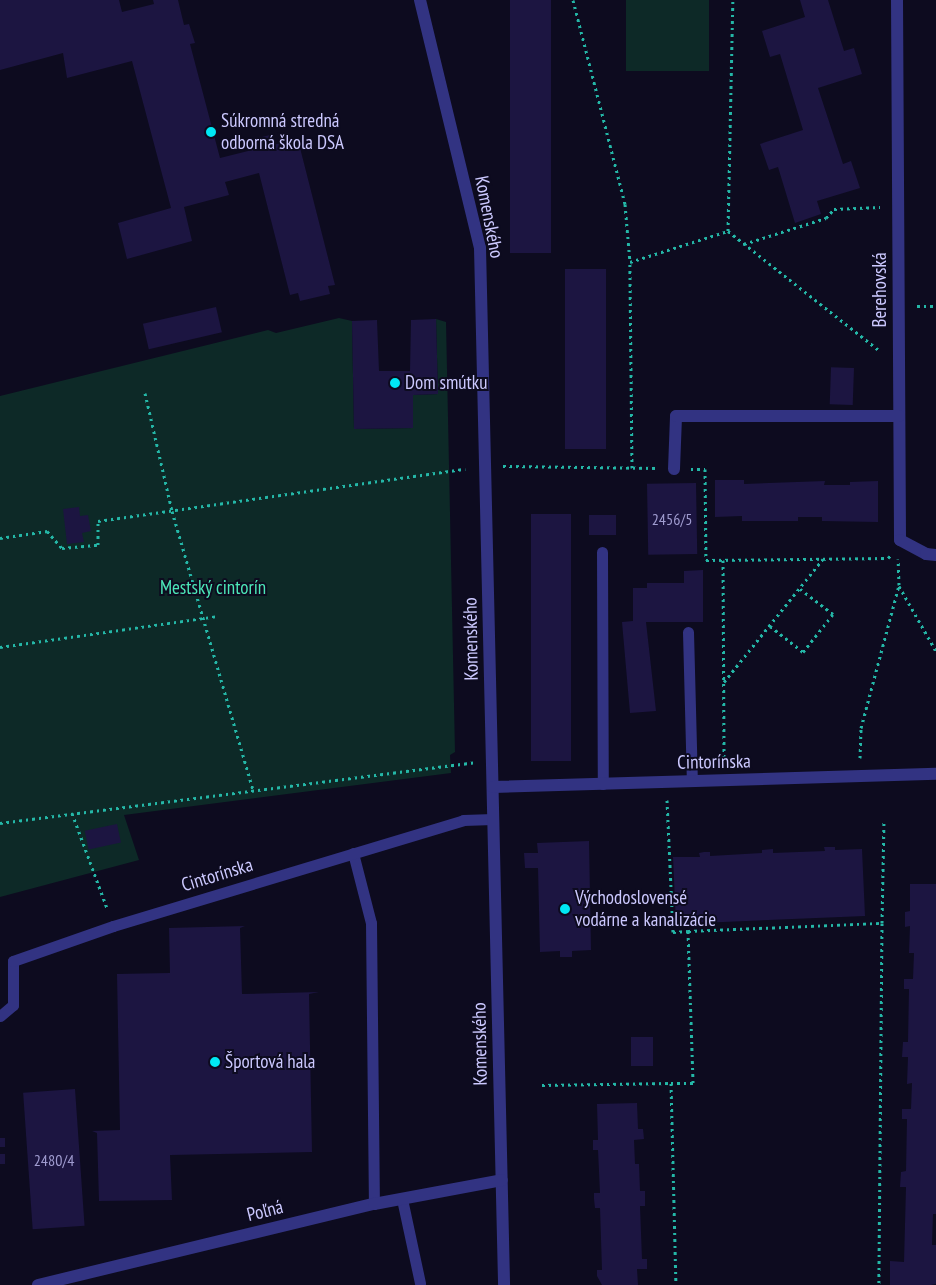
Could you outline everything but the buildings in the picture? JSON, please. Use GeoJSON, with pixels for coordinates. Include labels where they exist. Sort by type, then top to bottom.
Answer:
{"type":"FeatureCollection","features":[{"type":"Feature","properties":{"kind":"street","name":"Komenského"},"geometry":{"type":"LineString","coordinates":[[420,0],[480,248],[504,1285]]}},
{"type":"Feature","properties":{"kind":"street","name":"Berehovská"},"geometry":{"type":"LineString","coordinates":[[897,0],[900,540],[926,554],[936,555]]}},
{"type":"Feature","properties":{"kind":"street"},"geometry":{"type":"LineString","coordinates":[[674,469],[676,416],[899,416]]}},
{"type":"Feature","properties":{"kind":"street","name":"Cintorínska"},"geometry":{"type":"LineString","coordinates":[[492,787],[936,774]]}},
{"type":"Feature","properties":{"kind":"street","name":"Poľná"},"geometry":{"type":"LineString","coordinates":[[38,1285],[374,1204],[502,1180]]}},
{"type":"Feature","properties":{"kind":"lane"},"geometry":{"type":"LineString","coordinates":[[602,552],[603,784]]}},
{"type":"Feature","properties":{"kind":"lane"},"geometry":{"type":"LineString","coordinates":[[688,632],[692,781]]}},
{"type":"Feature","properties":{"kind":"lane","name":"Cintorínska"},"geometry":{"type":"LineString","coordinates":[[0,1016],[14,1005],[13,962],[113,926],[463,820],[493,819]]}},
{"type":"Feature","properties":{"kind":"lane"},"geometry":{"type":"LineString","coordinates":[[353,853],[371,923],[374,1204]]}},
{"type":"Feature","properties":{"kind":"lane"},"geometry":{"type":"LineString","coordinates":[[402,1199],[420,1283]]}},
{"type":"Feature","properties":{"kind":"path"},"geometry":{"type":"LineString","coordinates":[[573,0],[625,204],[630,262],[632,468]]}},
{"type":"Feature","properties":{"kind":"path"},"geometry":{"type":"LineString","coordinates":[[728,231],[733,0]]}},
{"type":"Feature","properties":{"kind":"path"},"geometry":{"type":"LineString","coordinates":[[743,244],[826,218],[834,209],[898,207]]}},
{"type":"Feature","properties":{"kind":"path"},"geometry":{"type":"LineString","coordinates":[[630,262],[728,231]]}},
{"type":"Feature","properties":{"kind":"path"},"geometry":{"type":"LineString","coordinates":[[728,231],[881,352],[899,352]]}},
{"type":"Feature","properties":{"kind":"path"},"geometry":{"type":"LineString","coordinates":[[145,393],[172,511],[253,790]]}},
{"type":"Feature","properties":{"kind":"path"},"geometry":{"type":"LineString","coordinates":[[500,466],[705,468],[706,560],[888,558],[898,549],[899,585],[861,728],[860,776]]}},
{"type":"Feature","properties":{"kind":"path"},"geometry":{"type":"LineString","coordinates":[[0,538],[47,531],[62,548],[98,545],[98,521],[465,469]]}},
{"type":"Feature","properties":{"kind":"path"},"geometry":{"type":"LineString","coordinates":[[724,683],[823,559]]}},
{"type":"Feature","properties":{"kind":"path"},"geometry":{"type":"LineString","coordinates":[[723,560],[724,780]]}},
{"type":"Feature","properties":{"kind":"path"},"geometry":{"type":"LineString","coordinates":[[899,585],[936,651]]}},
{"type":"Feature","properties":{"kind":"path"},"geometry":{"type":"LineString","coordinates":[[770,626],[804,652],[832,614],[799,588]]}},
{"type":"Feature","properties":{"kind":"path"},"geometry":{"type":"LineString","coordinates":[[0,647],[219,616]]}},
{"type":"Feature","properties":{"kind":"path"},"geometry":{"type":"LineString","coordinates":[[0,823],[492,759]]}},
{"type":"Feature","properties":{"kind":"path"},"geometry":{"type":"LineString","coordinates":[[666,782],[672,932],[882,923]]}},
{"type":"Feature","properties":{"kind":"path"},"geometry":{"type":"LineString","coordinates":[[72,813],[113,926]]}},
{"type":"Feature","properties":{"kind":"path"},"geometry":{"type":"LineString","coordinates":[[879,1285],[884,821]]}},
{"type":"Feature","properties":{"kind":"path"},"geometry":{"type":"LineString","coordinates":[[542,1086],[692,1083],[688,931]]}},
{"type":"Feature","properties":{"kind":"path"},"geometry":{"type":"LineString","coordinates":[[671,1082],[676,1285]]}},
{"type":"Feature","properties":{"kind":"green space"},"geometry":{"type":"Polygon","coordinates":[[[626,0],[709,0],[709,71],[626,71],[626,0]]]}},
{"type":"Feature","properties":{"kind":"green space","name":"Mestský cintorín"},"geometry":{"type":"Polygon","coordinates":[[[339,318],[352,321],[354,429],[413,428],[413,395],[438,394],[436,319],[446,322],[455,752],[450,755],[451,773],[124,815],[139,860],[0,897],[0,396],[268,330],[276,333],[339,318]]]}},
{"type":"Feature","properties":{"kind":"place","name":"Súkromná stredná odborná škola DSA"},"geometry":{"type":"Point","coordinates":[211,132]}},
{"type":"Feature","properties":{"kind":"place","name":"Dom smútku"},"geometry":{"type":"Point","coordinates":[395,383]}},
{"type":"Feature","properties":{"kind":"place","name":"Východoslovensé vodárne a kanalizácie"},"geometry":{"type":"Point","coordinates":[565,909]}},
{"type":"Feature","properties":{"kind":"place","name":"Športová hala"},"geometry":{"type":"Point","coordinates":[215,1062]}}]}
